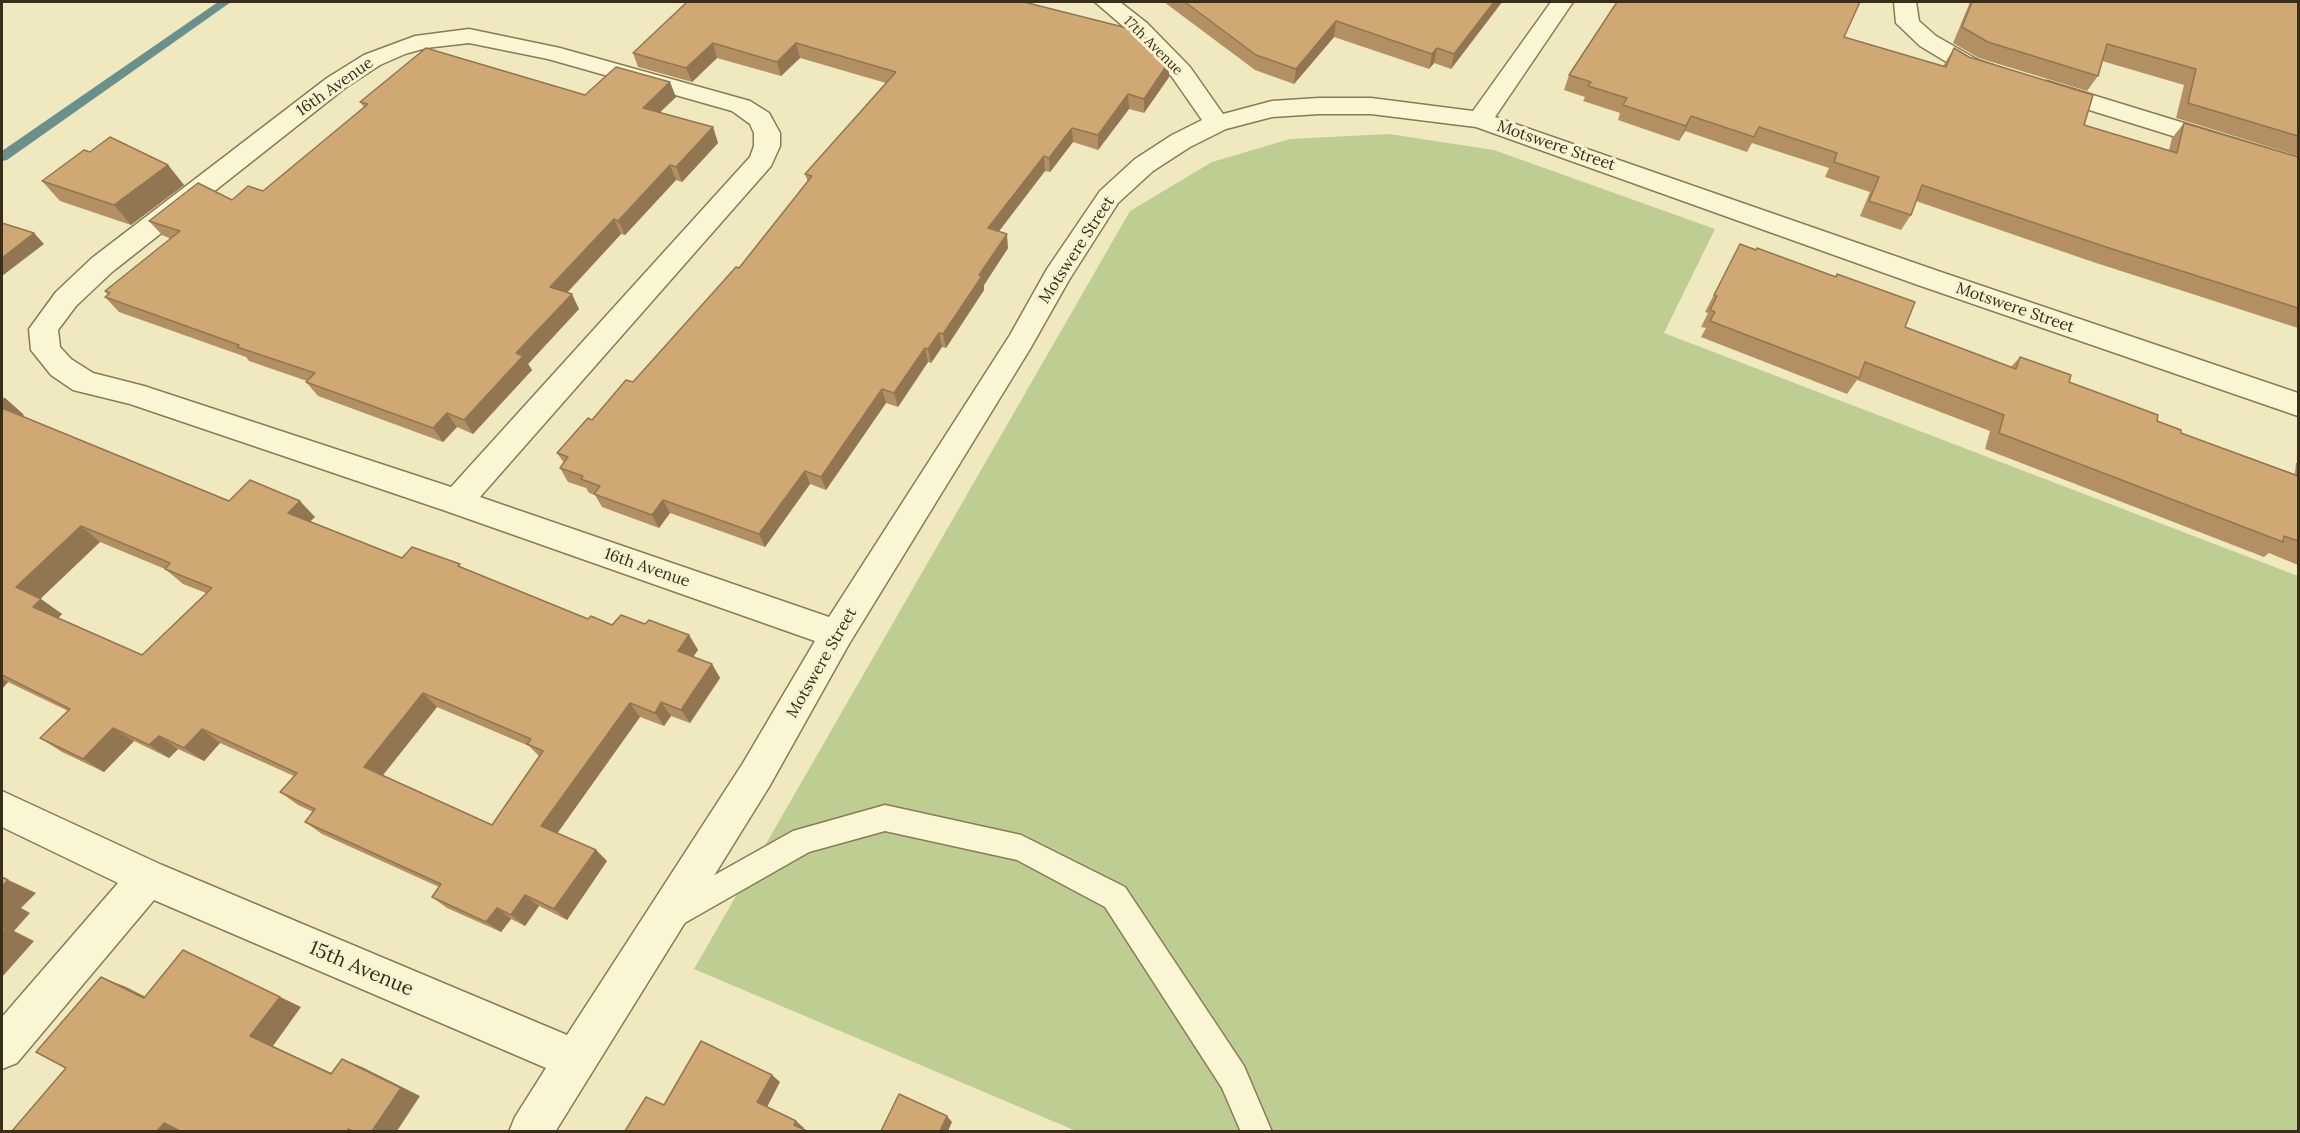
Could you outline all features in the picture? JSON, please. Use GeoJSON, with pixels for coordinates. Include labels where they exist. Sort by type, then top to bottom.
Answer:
{"type":"FeatureCollection","features":[{"type":"Feature","properties":{"kind":"street","name":"17th Avenue"},"geometry":{"type":"LineString","coordinates":[[1106,2],[1138,28],[1181,72],[1217,123]]}},
{"type":"Feature","properties":{"kind":"street"},"geometry":{"type":"LineString","coordinates":[[1480,120],[1563,2]]}},
{"type":"Feature","properties":{"kind":"street"},"geometry":{"type":"LineString","coordinates":[[1905,2],[1908,23],[1928,41],[1969,65],[2298,166]]}},
{"type":"Feature","properties":{"kind":"street","name":"16th Avenue"},"geometry":{"type":"LineString","coordinates":[[457,502],[762,160],[767,146],[767,133],[760,119],[741,105],[552,53],[469,36],[423,41],[372,60],[336,83],[102,265],[66,299],[43,329],[46,350],[61,367],[84,382],[134,394],[457,502],[837,634]]}},
{"type":"Feature","properties":{"kind":"street","name":"Motswere Street"},"geometry":{"type":"LineString","coordinates":[[530,1131],[756,775],[837,634],[1020,342],[1057,276],[1109,197],[1144,165],[1180,141],[1217,123],[1272,109],[1319,106],[1371,106],[1480,120],[1928,278],[2298,405]]}},
{"type":"Feature","properties":{"kind":"street","name":"15th Avenue"},"geometry":{"type":"LineString","coordinates":[[2,808],[148,878],[574,1059]]}},
{"type":"Feature","properties":{"kind":"street"},"geometry":{"type":"LineString","coordinates":[[2,1048],[148,878]]}},
{"type":"Feature","properties":{"kind":"lane"},"geometry":{"type":"LineString","coordinates":[[664,919],[803,840],[885,818],[1021,848],[1115,897],[1233,1077],[1257,1131]]}},
{"type":"Feature","properties":{"kind":"green space"},"geometry":{"type":"Polygon","coordinates":[[[1389,134],[1494,150],[1715,229],[1664,333],[2298,576],[2298,1131],[1076,1131],[694,969],[1130,211],[1212,162],[1290,139],[1389,134]]]}},
{"type":"Feature","properties":{"kind":"building"},"geometry":{"type":"Polygon","coordinates":[[[687,2],[1024,2],[1139,31],[1169,62],[1144,99],[1128,94],[1098,135],[1072,128],[1049,158],[1044,156],[988,228],[1007,234],[943,334],[939,333],[928,349],[925,348],[894,393],[882,389],[821,477],[805,471],[759,534],[663,500],[652,515],[594,494],[600,486],[581,479],[583,476],[560,468],[568,457],[557,453],[588,418],[592,420],[626,380],[633,382],[736,267],[739,268],[812,176],[805,174],[896,72],[796,43],[777,62],[713,43],[686,68],[633,53],[687,2]]]}},
{"type":"Feature","properties":{"kind":"building"},"geometry":{"type":"Polygon","coordinates":[[[1185,2],[1494,2],[1454,54],[1437,48],[1432,54],[1336,21],[1296,69],[1256,55],[1185,2]]]}},
{"type":"Feature","properties":{"kind":"building"},"geometry":{"type":"Polygon","coordinates":[[[1617,2],[1860,2],[1844,37],[1946,67],[1954,48],[1969,57],[2093,95],[2084,125],[2177,153],[2184,123],[2298,157],[2298,308],[1922,185],[1911,215],[1869,201],[1879,177],[1834,162],[1837,153],[1759,127],[1754,137],[1691,116],[1686,126],[1623,105],[1627,98],[1588,86],[1591,82],[1569,75],[1617,2]]]}},
{"type":"Feature","properties":{"kind":"building"},"geometry":{"type":"Polygon","coordinates":[[[1972,2],[2298,2],[2298,136],[2188,103],[2196,69],[2107,44],[2098,76],[1988,42],[1962,27],[1972,2]]]}},
{"type":"Feature","properties":{"kind":"building"},"geometry":{"type":"Polygon","coordinates":[[[426,48],[585,95],[616,67],[670,82],[643,108],[713,127],[676,167],[670,165],[618,221],[614,219],[550,287],[572,294],[516,353],[523,356],[464,420],[447,413],[433,428],[306,382],[315,373],[237,347],[239,345],[105,297],[110,293],[105,291],[180,231],[149,221],[198,183],[232,200],[248,186],[263,191],[368,104],[360,102],[426,48]]]}},
{"type":"Feature","properties":{"kind":"building"},"geometry":{"type":"Polygon","coordinates":[[[110,137],[168,165],[114,205],[42,181],[84,150],[90,152],[110,137]]]}},
{"type":"Feature","properties":{"kind":"building"},"geometry":{"type":"Polygon","coordinates":[[[2,223],[34,233],[2,258],[2,223]]]}},
{"type":"Feature","properties":{"kind":"building"},"geometry":{"type":"Polygon","coordinates":[[[1740,244],[1836,277],[1837,274],[1915,302],[1905,327],[2016,369],[2020,357],[2071,375],[2069,382],[2158,415],[2157,421],[2181,430],[2181,433],[2298,476],[2298,541],[2284,536],[2283,542],[1999,433],[2004,415],[1865,362],[1859,378],[1710,321],[1715,312],[1710,310],[1717,296],[1714,295],[1740,244]]]}},
{"type":"Feature","properties":{"kind":"building"},"geometry":{"type":"Polygon","coordinates":[[[2,408],[229,501],[250,480],[300,501],[288,513],[402,558],[412,547],[460,564],[458,566],[588,619],[591,616],[612,625],[621,615],[645,624],[649,620],[689,635],[678,651],[712,664],[681,710],[661,702],[655,713],[630,703],[541,826],[596,850],[554,909],[525,895],[511,915],[497,908],[486,922],[432,897],[441,884],[305,822],[315,809],[280,792],[297,773],[202,729],[184,748],[159,736],[149,745],[113,728],[83,759],[40,738],[70,709],[2,675],[2,408]],[[81,526],[16,587],[41,599],[33,607],[142,655],[212,588],[165,569],[170,563],[81,526]],[[423,693],[364,767],[492,825],[543,751],[527,744],[531,739],[423,693]]]}},
{"type":"Feature","properties":{"kind":"building"},"geometry":{"type":"Polygon","coordinates":[[[2,877],[8,880],[2,887],[2,877]]]}},
{"type":"Feature","properties":{"kind":"building"},"geometry":{"type":"Polygon","coordinates":[[[183,950],[280,997],[250,1036],[331,1074],[342,1059],[401,1088],[372,1131],[348,1129],[347,1131],[180,1131],[164,1123],[157,1131],[12,1131],[66,1068],[36,1052],[101,977],[144,998],[183,950]]]}},
{"type":"Feature","properties":{"kind":"building"},"geometry":{"type":"Polygon","coordinates":[[[701,1041],[772,1075],[757,1102],[796,1121],[794,1125],[807,1131],[625,1131],[646,1097],[664,1105],[701,1041]]]}},
{"type":"Feature","properties":{"kind":"building"},"geometry":{"type":"Polygon","coordinates":[[[899,1094],[947,1116],[940,1131],[881,1131],[899,1094]]]}},
{"type":"Feature","properties":{"kind":"waterway"},"geometry":{"type":"LineString","coordinates":[[2,157],[225,2]]}}]}
